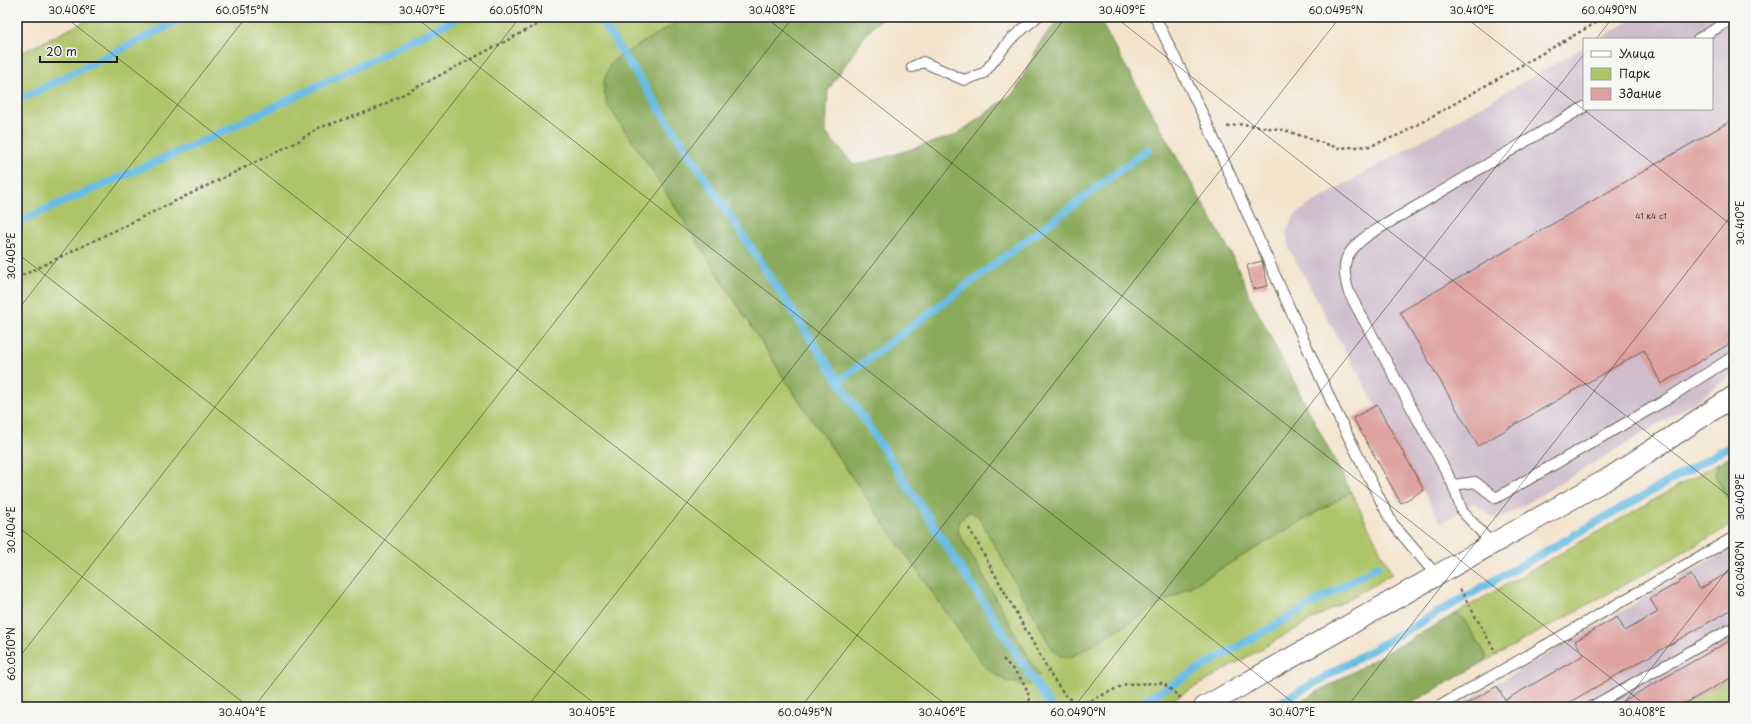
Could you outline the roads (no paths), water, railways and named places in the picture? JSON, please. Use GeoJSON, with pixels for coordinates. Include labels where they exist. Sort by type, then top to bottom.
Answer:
{"type":"FeatureCollection","features":[{"type":"Feature","properties":{"kind":"street"},"geometry":{"type":"LineString","coordinates":[[1195,704],[1437,576],[1609,478],[1734,396]]}},
{"type":"Feature","properties":{"kind":"lane"},"geometry":{"type":"LineString","coordinates":[[912,67],[923,62],[964,80],[984,73],[1010,40],[1037,17]]}},
{"type":"Feature","properties":{"kind":"lane"},"geometry":{"type":"LineString","coordinates":[[1155,17],[1210,130],[1337,414],[1368,476],[1392,523],[1437,576]]}},
{"type":"Feature","properties":{"kind":"lane"},"geometry":{"type":"LineString","coordinates":[[1700,38],[1734,18]]}},
{"type":"Feature","properties":{"kind":"lane"},"geometry":{"type":"LineString","coordinates":[[1493,544],[1462,511],[1453,485],[1349,293],[1344,277],[1344,262],[1354,246],[1368,235],[1583,108]]}},
{"type":"Feature","properties":{"kind":"lane"},"geometry":{"type":"LineString","coordinates":[[1453,485],[1476,482],[1496,498],[1664,401],[1734,356]]}},
{"type":"Feature","properties":{"kind":"lane"},"geometry":{"type":"LineString","coordinates":[[1438,707],[1734,538]]}},
{"type":"Feature","properties":{"kind":"lane"},"geometry":{"type":"LineString","coordinates":[[1591,707],[1734,627]]}},
{"type":"Feature","properties":{"kind":"waterway"},"geometry":{"type":"LineString","coordinates":[[17,101],[186,17]]}},
{"type":"Feature","properties":{"kind":"waterway"},"geometry":{"type":"LineString","coordinates":[[17,222],[201,142],[460,17]]}},
{"type":"Feature","properties":{"kind":"waterway"},"geometry":{"type":"LineString","coordinates":[[599,17],[917,500],[1051,707]]}},
{"type":"Feature","properties":{"kind":"waterway"},"geometry":{"type":"LineString","coordinates":[[839,381],[1148,149]]}},
{"type":"Feature","properties":{"kind":"waterway"},"geometry":{"type":"LineString","coordinates":[[1272,707],[1734,444]]}},
{"type":"Feature","properties":{"kind":"waterway"},"geometry":{"type":"LineString","coordinates":[[1133,707],[1378,566]]}}]}
